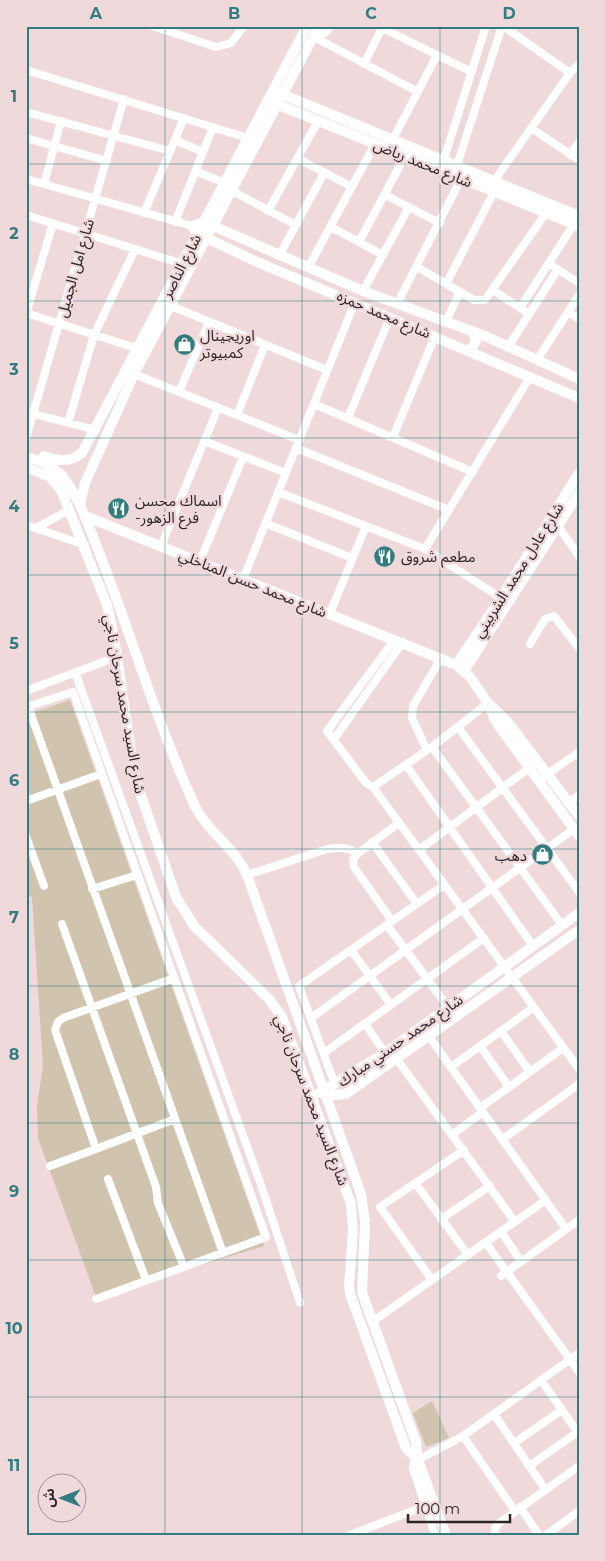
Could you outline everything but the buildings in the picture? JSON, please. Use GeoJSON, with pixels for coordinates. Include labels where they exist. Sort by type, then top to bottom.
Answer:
{"type":"FeatureCollection","features":[{"type":"Feature","properties":{"kind":"street"},"geometry":{"type":"LineString","coordinates":[[152,26],[216,47],[230,43],[244,26]]}},
{"type":"Feature","properties":{"kind":"street","name":"شارع الناصر"},"geometry":{"type":"LineString","coordinates":[[26,456],[40,455],[58,461],[73,459],[82,454],[199,233],[209,224],[278,92],[307,26]]}},
{"type":"Feature","properties":{"kind":"street","name":"شارع الناصر"},"geometry":{"type":"LineString","coordinates":[[278,92],[314,37],[319,26]]}},
{"type":"Feature","properties":{"kind":"street"},"geometry":{"type":"LineString","coordinates":[[314,37],[325,33],[331,26]]}},
{"type":"Feature","properties":{"kind":"street"},"geometry":{"type":"LineString","coordinates":[[457,165],[503,26],[570,73]]}},
{"type":"Feature","properties":{"kind":"street"},"geometry":{"type":"LineString","coordinates":[[364,64],[382,27],[472,72]]}},
{"type":"Feature","properties":{"kind":"street"},"geometry":{"type":"LineString","coordinates":[[443,172],[444,159],[485,27]]}},
{"type":"Feature","properties":{"kind":"street"},"geometry":{"type":"LineString","coordinates":[[314,37],[418,92]]}},
{"type":"Feature","properties":{"kind":"street"},"geometry":{"type":"LineString","coordinates":[[393,140],[437,55]]}},
{"type":"Feature","properties":{"kind":"street"},"geometry":{"type":"LineString","coordinates":[[494,181],[570,73],[579,64]]}},
{"type":"Feature","properties":{"kind":"street"},"geometry":{"type":"LineString","coordinates":[[26,70],[248,138]]}},
{"type":"Feature","properties":{"kind":"street","name":"شارع محمد رياض"},"geometry":{"type":"LineString","coordinates":[[278,92],[444,159],[494,181],[577,222]]}},
{"type":"Feature","properties":{"kind":"street","name":"شارع امل الجميل"},"geometry":{"type":"LineString","coordinates":[[26,438],[30,413],[59,324],[124,99]]}},
{"type":"Feature","properties":{"kind":"street","name":"شارع الناصر"},"geometry":{"type":"LineString","coordinates":[[228,187],[248,138],[273,102]]}},
{"type":"Feature","properties":{"kind":"street","name":"شارع محمد رياض"},"geometry":{"type":"LineString","coordinates":[[273,102],[546,213],[577,222]]}},
{"type":"Feature","properties":{"kind":"street"},"geometry":{"type":"LineString","coordinates":[[26,112],[170,151]]}},
{"type":"Feature","properties":{"kind":"street"},"geometry":{"type":"LineString","coordinates":[[144,213],[184,118]]}},
{"type":"Feature","properties":{"kind":"street"},"geometry":{"type":"LineString","coordinates":[[268,211],[318,120]]}},
{"type":"Feature","properties":{"kind":"street"},"geometry":{"type":"LineString","coordinates":[[44,184],[61,121]]}},
{"type":"Feature","properties":{"kind":"street"},"geometry":{"type":"LineString","coordinates":[[175,222],[213,127]]}},
{"type":"Feature","properties":{"kind":"street"},"geometry":{"type":"LineString","coordinates":[[531,128],[579,160]]}},
{"type":"Feature","properties":{"kind":"street"},"geometry":{"type":"LineString","coordinates":[[26,138],[106,161]]}},
{"type":"Feature","properties":{"kind":"street"},"geometry":{"type":"LineString","coordinates":[[175,140],[203,152]]}},
{"type":"Feature","properties":{"kind":"street"},"geometry":{"type":"LineString","coordinates":[[570,154],[579,142]]}},
{"type":"Feature","properties":{"kind":"street"},"geometry":{"type":"LineString","coordinates":[[308,268],[375,144]]}},
{"type":"Feature","properties":{"kind":"street"},"geometry":{"type":"LineString","coordinates":[[359,242],[405,156]]}},
{"type":"Feature","properties":{"kind":"street"},"geometry":{"type":"LineString","coordinates":[[297,158],[352,187]]}},
{"type":"Feature","properties":{"kind":"street"},"geometry":{"type":"LineString","coordinates":[[195,171],[296,225]]}},
{"type":"Feature","properties":{"kind":"street"},"geometry":{"type":"LineString","coordinates":[[279,256],[324,173]]}},
{"type":"Feature","properties":{"kind":"street","name":"شارع محمد حمزه"},"geometry":{"type":"LineString","coordinates":[[26,179],[175,222],[255,261],[579,398]]}},
{"type":"Feature","properties":{"kind":"street"},"geometry":{"type":"LineString","coordinates":[[398,304],[461,179]]}},
{"type":"Feature","properties":{"kind":"street"},"geometry":{"type":"LineString","coordinates":[[446,284],[494,192]]}},
{"type":"Feature","properties":{"kind":"street"},"geometry":{"type":"LineString","coordinates":[[385,195],[440,223]]}},
{"type":"Feature","properties":{"kind":"street"},"geometry":{"type":"LineString","coordinates":[[363,291],[409,207]]}},
{"type":"Feature","properties":{"kind":"street"},"geometry":{"type":"LineString","coordinates":[[417,267],[460,292],[481,301],[488,298],[494,290],[546,213]]}},
{"type":"Feature","properties":{"kind":"street"},"geometry":{"type":"LineString","coordinates":[[26,215],[183,264]]}},
{"type":"Feature","properties":{"kind":"street"},"geometry":{"type":"LineString","coordinates":[[520,308],[548,263],[577,222]]}},
{"type":"Feature","properties":{"kind":"street"},"geometry":{"type":"LineString","coordinates":[[53,223],[26,314],[139,349]]}},
{"type":"Feature","properties":{"kind":"street"},"geometry":{"type":"LineString","coordinates":[[199,233],[209,224]]}},
{"type":"Feature","properties":{"kind":"street","name":"شارع محمد حمزه"},"geometry":{"type":"LineString","coordinates":[[209,224],[363,291],[508,346],[579,379]]}},
{"type":"Feature","properties":{"kind":"street"},"geometry":{"type":"LineString","coordinates":[[331,226],[383,255]]}},
{"type":"Feature","properties":{"kind":"street","name":"شارع الناصر"},"geometry":{"type":"LineString","coordinates":[[80,505],[85,483],[134,374],[170,306],[199,233]]}},
{"type":"Feature","properties":{"kind":"street"},"geometry":{"type":"LineString","coordinates":[[255,261],[262,248]]}},
{"type":"Feature","properties":{"kind":"street"},"geometry":{"type":"LineString","coordinates":[[68,423],[94,335],[135,249]]}},
{"type":"Feature","properties":{"kind":"street"},"geometry":{"type":"LineString","coordinates":[[548,263],[579,283]]}},
{"type":"Feature","properties":{"kind":"street"},"geometry":{"type":"LineString","coordinates":[[508,346],[558,270]]}},
{"type":"Feature","properties":{"kind":"street"},"geometry":{"type":"LineString","coordinates":[[494,290],[529,314]]}},
{"type":"Feature","properties":{"kind":"street"},"geometry":{"type":"LineString","coordinates":[[446,321],[460,292]]}},
{"type":"Feature","properties":{"kind":"street"},"geometry":{"type":"LineString","coordinates":[[537,360],[579,295]]}},
{"type":"Feature","properties":{"kind":"street"},"geometry":{"type":"LineString","coordinates":[[243,579],[355,302]]}},
{"type":"Feature","properties":{"kind":"street"},"geometry":{"type":"LineString","coordinates":[[170,306],[327,370]]}},
{"type":"Feature","properties":{"kind":"street"},"geometry":{"type":"LineString","coordinates":[[568,312],[579,319]]}},
{"type":"Feature","properties":{"kind":"street"},"geometry":{"type":"LineString","coordinates":[[348,418],[390,317]]}},
{"type":"Feature","properties":{"kind":"street"},"geometry":{"type":"LineString","coordinates":[[179,392],[208,322]]}},
{"type":"Feature","properties":{"kind":"street"},"geometry":{"type":"LineString","coordinates":[[470,351],[476,341],[472,331]]}},
{"type":"Feature","properties":{"kind":"street"},"geometry":{"type":"LineString","coordinates":[[392,437],[435,336]]}},
{"type":"Feature","properties":{"kind":"street"},"geometry":{"type":"LineString","coordinates":[[237,415],[265,345]]}},
{"type":"Feature","properties":{"kind":"street"},"geometry":{"type":"LineString","coordinates":[[134,374],[299,440]]}},
{"type":"Feature","properties":{"kind":"street"},"geometry":{"type":"LineString","coordinates":[[425,549],[530,377]]}},
{"type":"Feature","properties":{"kind":"street"},"geometry":{"type":"LineString","coordinates":[[314,404],[473,472]]}},
{"type":"Feature","properties":{"kind":"street"},"geometry":{"type":"LineString","coordinates":[[161,546],[218,408]]}},
{"type":"Feature","properties":{"kind":"street"},"geometry":{"type":"LineString","coordinates":[[30,413],[96,430]]}},
{"type":"Feature","properties":{"kind":"street"},"geometry":{"type":"LineString","coordinates":[[204,441],[286,473]]}},
{"type":"Feature","properties":{"kind":"street"},"geometry":{"type":"LineString","coordinates":[[296,448],[449,510]]}},
{"type":"Feature","properties":{"kind":"street"},"geometry":{"type":"LineString","coordinates":[[26,456],[44,462],[56,469],[65,478],[85,516]]}},
{"type":"Feature","properties":{"kind":"street"},"geometry":{"type":"LineString","coordinates":[[200,561],[243,457]]}},
{"type":"Feature","properties":{"kind":"street"},"geometry":{"type":"LineString","coordinates":[[26,467],[43,472],[56,483],[69,510],[36,528]]}},
{"type":"Feature","properties":{"kind":"street","name":"شارع عادل محمد الشربيني"},"geometry":{"type":"LineString","coordinates":[[460,668],[523,572],[579,473]]}},
{"type":"Feature","properties":{"kind":"street"},"geometry":{"type":"LineString","coordinates":[[278,492],[425,549],[501,598]]}},
{"type":"Feature","properties":{"kind":"street","name":"شارع عادل محمد الشربيني"},"geometry":{"type":"LineString","coordinates":[[460,668],[501,598],[558,526],[579,493]]}},
{"type":"Feature","properties":{"kind":"street","name":"شارع السيد محمد سرحان ناجي"},"geometry":{"type":"LineString","coordinates":[[69,510],[107,605],[113,630],[135,778],[180,904],[194,926],[274,1004],[282,1017],[351,1204],[353,1222],[348,1286],[350,1294],[406,1448],[418,1460]]}},
{"type":"Feature","properties":{"kind":"street","name":"شارع محمد حسن المناخلي"},"geometry":{"type":"LineString","coordinates":[[85,516],[330,613],[441,658],[460,668],[488,703],[503,716],[579,816]]}},
{"type":"Feature","properties":{"kind":"street","name":"شارع السيد محمد سرحان ناجي"},"geometry":{"type":"LineString","coordinates":[[85,516],[194,805],[205,823],[234,852],[247,875],[325,1092],[363,1200],[365,1222],[361,1285],[372,1322],[416,1442],[418,1460],[446,1535]]}},
{"type":"Feature","properties":{"kind":"street"},"geometry":{"type":"LineString","coordinates":[[265,524],[352,558]]}},
{"type":"Feature","properties":{"kind":"street"},"geometry":{"type":"LineString","coordinates":[[26,525],[85,546]]}},
{"type":"Feature","properties":{"kind":"street"},"geometry":{"type":"LineString","coordinates":[[330,613],[366,526]]}},
{"type":"Feature","properties":{"kind":"street"},"geometry":{"type":"LineString","coordinates":[[558,526],[579,556]]}},
{"type":"Feature","properties":{"kind":"street"},"geometry":{"type":"LineString","coordinates":[[530,644],[546,619],[554,616],[579,648]]}},
{"type":"Feature","properties":{"kind":"street"},"geometry":{"type":"LineString","coordinates":[[113,630],[125,625]]}},
{"type":"Feature","properties":{"kind":"street"},"geometry":{"type":"LineString","coordinates":[[399,641],[364,689],[327,731],[366,783],[373,787],[579,1069]]}},
{"type":"Feature","properties":{"kind":"street"},"geometry":{"type":"LineString","coordinates":[[26,691],[116,657]]}},
{"type":"Feature","properties":{"kind":"street"},"geometry":{"type":"LineString","coordinates":[[441,658],[413,706],[412,718],[430,748],[476,807],[562,925]]}},
{"type":"Feature","properties":{"kind":"street"},"geometry":{"type":"LineString","coordinates":[[75,672],[198,1016],[261,1185],[300,1303]]}},
{"type":"Feature","properties":{"kind":"street"},"geometry":{"type":"LineString","coordinates":[[334,740],[364,689]]}},
{"type":"Feature","properties":{"kind":"street"},"geometry":{"type":"LineString","coordinates":[[96,1299],[146,1280],[184,1267],[223,1253],[266,1237],[72,692],[27,706],[223,1253]]}},
{"type":"Feature","properties":{"kind":"street"},"geometry":{"type":"LineString","coordinates":[[373,787],[430,748],[488,703]]}},
{"type":"Feature","properties":{"kind":"street","name":"شارع محمد حسن المناخلي"},"geometry":{"type":"LineString","coordinates":[[488,703],[496,722],[576,832]]}},
{"type":"Feature","properties":{"kind":"street"},"geometry":{"type":"LineString","coordinates":[[458,727],[579,892]]}},
{"type":"Feature","properties":{"kind":"street"},"geometry":{"type":"LineString","coordinates":[[539,780],[579,752]]}},
{"type":"Feature","properties":{"kind":"street"},"geometry":{"type":"LineString","coordinates":[[419,850],[502,786],[538,761]]}},
{"type":"Feature","properties":{"kind":"street"},"geometry":{"type":"LineString","coordinates":[[406,765],[533,946]]}},
{"type":"Feature","properties":{"kind":"street"},"geometry":{"type":"LineString","coordinates":[[26,801],[101,774]]}},
{"type":"Feature","properties":{"kind":"street"},"geometry":{"type":"LineString","coordinates":[[568,802],[579,795]]}},
{"type":"Feature","properties":{"kind":"street"},"geometry":{"type":"LineString","coordinates":[[399,823],[358,854],[353,860],[354,867],[406,950],[448,1007]]}},
{"type":"Feature","properties":{"kind":"street"},"geometry":{"type":"LineString","coordinates":[[312,1018],[547,848],[576,832]]}},
{"type":"Feature","properties":{"kind":"street"},"geometry":{"type":"LineString","coordinates":[[26,836],[29,850],[44,886]]}},
{"type":"Feature","properties":{"kind":"street"},"geometry":{"type":"LineString","coordinates":[[372,842],[417,904]]}},
{"type":"Feature","properties":{"kind":"street"},"geometry":{"type":"LineString","coordinates":[[247,875],[327,849],[340,847],[353,850],[358,854]]}},
{"type":"Feature","properties":{"kind":"street"},"geometry":{"type":"LineString","coordinates":[[92,889],[137,875]]}},
{"type":"Feature","properties":{"kind":"street"},"geometry":{"type":"LineString","coordinates":[[336,1085],[299,986],[444,885]]}},
{"type":"Feature","properties":{"kind":"street","name":"شارع محمد حسني مبارك"},"geometry":{"type":"LineString","coordinates":[[325,1092],[385,1053],[579,913]]}},
{"type":"Feature","properties":{"kind":"street"},"geometry":{"type":"LineString","coordinates":[[62,924],[156,1187],[158,1203],[184,1267]]}},
{"type":"Feature","properties":{"kind":"street","name":"شارع محمد حسني مبارك"},"geometry":{"type":"LineString","coordinates":[[325,1092],[334,1095],[346,1094],[579,930]]}},
{"type":"Feature","properties":{"kind":"street"},"geometry":{"type":"LineString","coordinates":[[324,1053],[484,938]]}},
{"type":"Feature","properties":{"kind":"street"},"geometry":{"type":"LineString","coordinates":[[351,950],[391,1005]]}},
{"type":"Feature","properties":{"kind":"street"},"geometry":{"type":"LineString","coordinates":[[96,1148],[55,1030],[58,1022],[63,1018],[174,978]]}},
{"type":"Feature","properties":{"kind":"street"},"geometry":{"type":"LineString","coordinates":[[451,1067],[534,1007]]}},
{"type":"Feature","properties":{"kind":"street"},"geometry":{"type":"LineString","coordinates":[[189,1019],[198,1016]]}},
{"type":"Feature","properties":{"kind":"street"},"geometry":{"type":"LineString","coordinates":[[365,1024],[385,1053]]}},
{"type":"Feature","properties":{"kind":"street"},"geometry":{"type":"LineString","coordinates":[[501,1031],[530,1072]]}},
{"type":"Feature","properties":{"kind":"street"},"geometry":{"type":"LineString","coordinates":[[428,1035],[566,1229]]}},
{"type":"Feature","properties":{"kind":"street"},"geometry":{"type":"LineString","coordinates":[[480,1046],[509,1087]]}},
{"type":"Feature","properties":{"kind":"street"},"geometry":{"type":"LineString","coordinates":[[452,1134],[509,1087],[563,1048]]}},
{"type":"Feature","properties":{"kind":"street"},"geometry":{"type":"LineString","coordinates":[[396,1058],[515,1222]]}},
{"type":"Feature","properties":{"kind":"street"},"geometry":{"type":"LineString","coordinates":[[503,1140],[578,1087]]}},
{"type":"Feature","properties":{"kind":"street"},"geometry":{"type":"LineString","coordinates":[[311,1096],[325,1092]]}},
{"type":"Feature","properties":{"kind":"street"},"geometry":{"type":"LineString","coordinates":[[50,1166],[175,1118]]}},
{"type":"Feature","properties":{"kind":"street"},"geometry":{"type":"LineString","coordinates":[[432,1280],[380,1209],[381,1204],[416,1184],[464,1150]]}},
{"type":"Feature","properties":{"kind":"street"},"geometry":{"type":"LineString","coordinates":[[108,1179],[146,1280]]}},
{"type":"Feature","properties":{"kind":"street"},"geometry":{"type":"LineString","coordinates":[[416,1184],[468,1255]]}},
{"type":"Feature","properties":{"kind":"street"},"geometry":{"type":"LineString","coordinates":[[441,1219],[490,1186]]}},
{"type":"Feature","properties":{"kind":"street"},"geometry":{"type":"LineString","coordinates":[[372,1322],[546,1200]]}},
{"type":"Feature","properties":{"kind":"street"},"geometry":{"type":"LineString","coordinates":[[503,1273],[579,1220]]}},
{"type":"Feature","properties":{"kind":"street"},"geometry":{"type":"LineString","coordinates":[[501,1232],[521,1261]]}},
{"type":"Feature","properties":{"kind":"street"},"geometry":{"type":"LineString","coordinates":[[486,1243],[503,1273],[579,1372]]}},
{"type":"Feature","properties":{"kind":"street"},"geometry":{"type":"LineString","coordinates":[[435,1535],[413,1469],[414,1462],[463,1436],[579,1353]]}},
{"type":"Feature","properties":{"kind":"street"},"geometry":{"type":"LineString","coordinates":[[529,1466],[578,1433],[541,1380]]}},
{"type":"Feature","properties":{"kind":"street"},"geometry":{"type":"LineString","coordinates":[[514,1444],[562,1410]]}},
{"type":"Feature","properties":{"kind":"street"},"geometry":{"type":"LineString","coordinates":[[494,1414],[545,1490]]}},
{"type":"Feature","properties":{"kind":"street"},"geometry":{"type":"LineString","coordinates":[[463,1436],[517,1509],[539,1535]]}},
{"type":"Feature","properties":{"kind":"street"},"geometry":{"type":"LineString","coordinates":[[495,1535],[496,1525],[579,1466]]}},
{"type":"Feature","properties":{"kind":"street"},"geometry":{"type":"LineString","coordinates":[[350,1535],[425,1506]]}},
{"type":"Feature","properties":{"kind":"street"},"geometry":{"type":"LineString","coordinates":[[546,1535],[579,1511]]}},
{"type":"Feature","properties":{"kind":"shaded area"},"geometry":{"type":"Polygon","coordinates":[[[70,700],[264,1246],[96,1297],[38,1138],[37,1106],[43,1066],[32,897],[26,895],[26,715],[70,700]]]}},
{"type":"Feature","properties":{"kind":"shaded area"},"geometry":{"type":"Polygon","coordinates":[[[432,1401],[449,1438],[426,1447],[413,1413],[432,1401]]]}},
{"type":"Feature","properties":{"kind":"place","name":"اوريجينال كمبيوتر"},"geometry":{"type":"Point","coordinates":[184,344]}},
{"type":"Feature","properties":{"kind":"place","name":"اسماك محسن -فرع الزهور"},"geometry":{"type":"Point","coordinates":[119,509]}},
{"type":"Feature","properties":{"kind":"place","name":"مطعم شروق"},"geometry":{"type":"Point","coordinates":[385,556]}},
{"type":"Feature","properties":{"kind":"place","name":"دهب"},"geometry":{"type":"Point","coordinates":[543,855]}}]}
